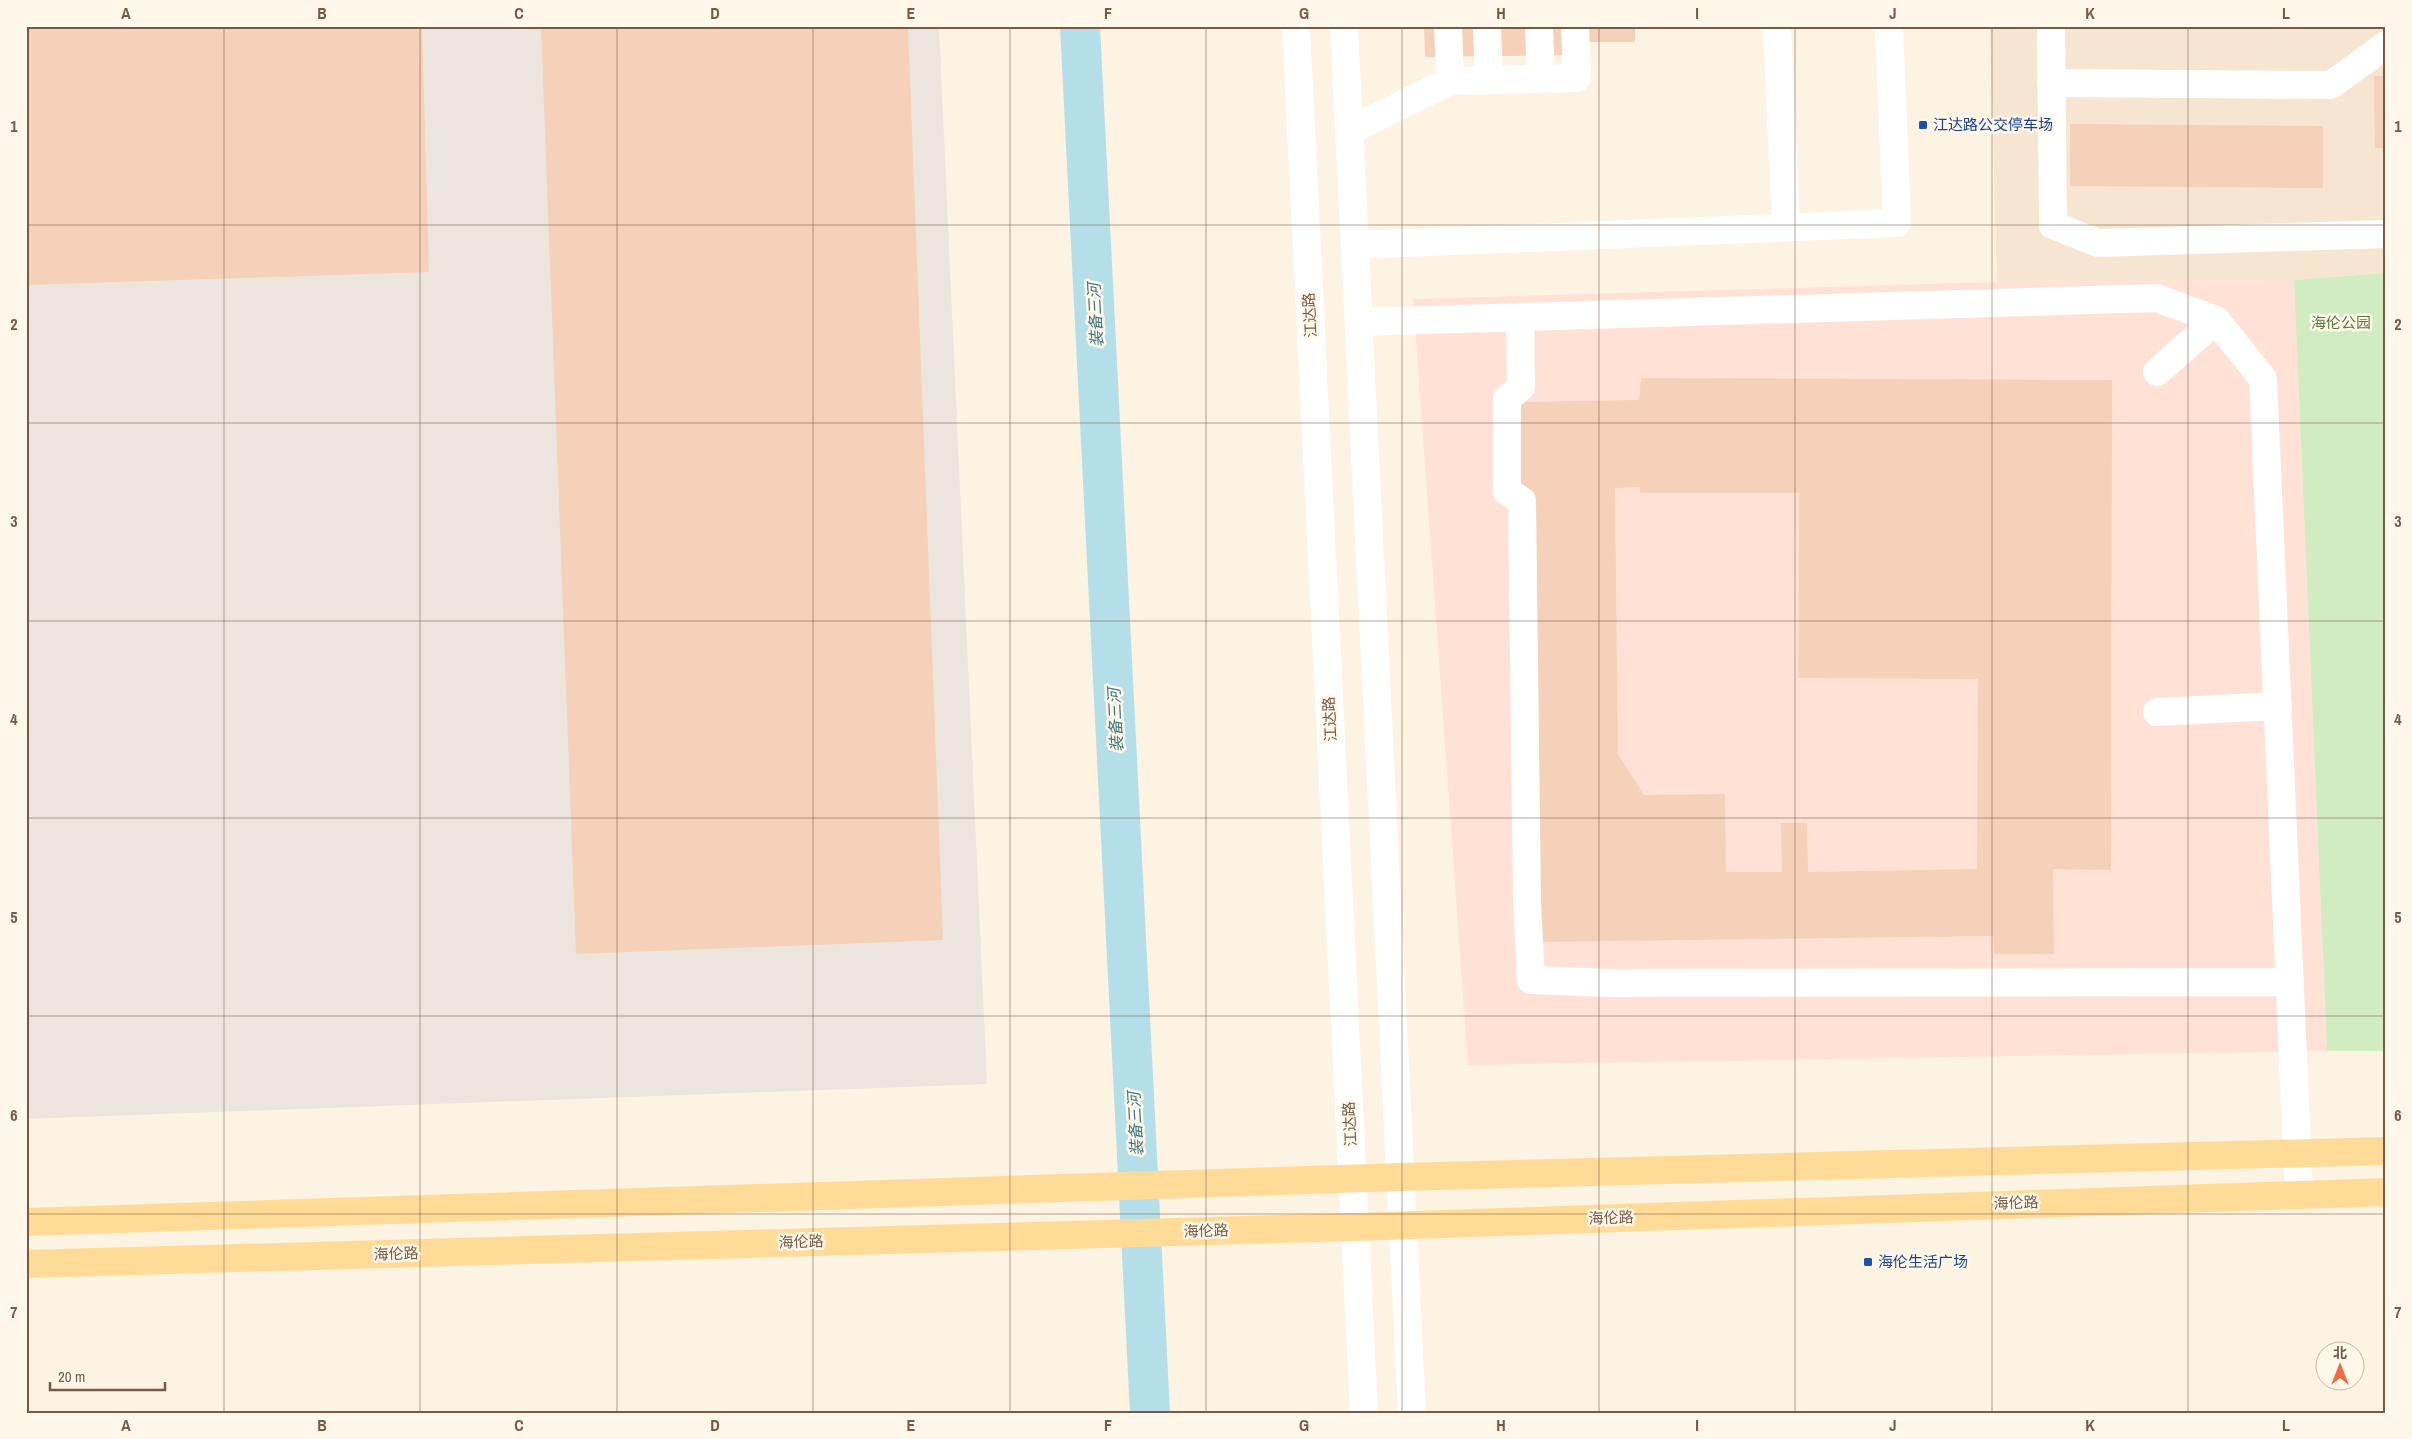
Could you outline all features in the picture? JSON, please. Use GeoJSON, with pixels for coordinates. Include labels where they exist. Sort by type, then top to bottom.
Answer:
{"type":"FeatureCollection","features":[{"type":"Feature","properties":{"kind":"main road"},"geometry":{"type":"LineString","coordinates":[[26,1222],[1400,1177],[2386,1151]]}},
{"type":"Feature","properties":{"kind":"main road","name":"海伦路"},"geometry":{"type":"LineString","coordinates":[[26,1264],[1355,1227],[2386,1192]]}},
{"type":"Feature","properties":{"kind":"street","name":"江达路"},"geometry":{"type":"LineString","coordinates":[[1296,26],[1364,1413]]}},
{"type":"Feature","properties":{"kind":"street"},"geometry":{"type":"LineString","coordinates":[[1344,26],[1412,1413]]}},
{"type":"Feature","properties":{"kind":"street"},"geometry":{"type":"LineString","coordinates":[[1448,26],[1450,81]]}},
{"type":"Feature","properties":{"kind":"street"},"geometry":{"type":"LineString","coordinates":[[1487,26],[1489,80]]}},
{"type":"Feature","properties":{"kind":"street"},"geometry":{"type":"LineString","coordinates":[[1539,26],[1541,79]]}},
{"type":"Feature","properties":{"kind":"street"},"geometry":{"type":"LineString","coordinates":[[1349,131],[1450,81],[1577,78],[1575,26]]}},
{"type":"Feature","properties":{"kind":"street"},"geometry":{"type":"LineString","coordinates":[[1777,26],[1786,226]]}},
{"type":"Feature","properties":{"kind":"street"},"geometry":{"type":"LineString","coordinates":[[1355,245],[1786,226],[1897,223],[1889,26]]}},
{"type":"Feature","properties":{"kind":"street"},"geometry":{"type":"LineString","coordinates":[[2051,26],[2052,224],[2098,243],[2386,234]]}},
{"type":"Feature","properties":{"kind":"street"},"geometry":{"type":"LineString","coordinates":[[2052,84],[2331,85],[2386,45]]}},
{"type":"Feature","properties":{"kind":"street"},"geometry":{"type":"LineString","coordinates":[[1358,322],[2157,298],[2216,320],[2262,379],[2299,1194]]}},
{"type":"Feature","properties":{"kind":"street"},"geometry":{"type":"LineString","coordinates":[[1520,318],[1521,387],[1507,399],[1507,491],[1522,501],[1527,900],[1531,980],[1610,983],[2290,982]]}},
{"type":"Feature","properties":{"kind":"street"},"geometry":{"type":"LineString","coordinates":[[2157,372],[2216,320]]}},
{"type":"Feature","properties":{"kind":"street"},"geometry":{"type":"LineString","coordinates":[[2157,712],[2278,706]]}},
{"type":"Feature","properties":{"kind":"shaded area"},"geometry":{"type":"Polygon","coordinates":[[[26,26],[939,26],[987,1084],[26,1119],[26,26]]]}},
{"type":"Feature","properties":{"kind":"shaded area"},"geometry":{"type":"Polygon","coordinates":[[[1990,26],[2386,26],[2386,273],[2294,280],[1997,282],[1990,26]]]}},
{"type":"Feature","properties":{"kind":"shaded area"},"geometry":{"type":"Polygon","coordinates":[[[2294,280],[2327,1051],[1468,1065],[1413,299],[1997,282],[2294,280]]]}},
{"type":"Feature","properties":{"kind":"green space","name":"海伦公园"},"geometry":{"type":"Polygon","coordinates":[[[2386,273],[2386,1051],[2327,1051],[2294,280],[2386,273]]]}},
{"type":"Feature","properties":{"kind":"building"},"geometry":{"type":"Polygon","coordinates":[[[26,26],[422,26],[429,272],[26,285],[26,26]]]}},
{"type":"Feature","properties":{"kind":"building"},"geometry":{"type":"Polygon","coordinates":[[[541,26],[908,26],[943,940],[576,954],[541,26]]]}},
{"type":"Feature","properties":{"kind":"building"},"geometry":{"type":"Polygon","coordinates":[[[1424,26],[1587,26],[1588,55],[1425,57],[1424,26]]]}},
{"type":"Feature","properties":{"kind":"building"},"geometry":{"type":"Polygon","coordinates":[[[1589,26],[1635,26],[1635,42],[1589,42],[1589,26]]]}},
{"type":"Feature","properties":{"kind":"building"},"geometry":{"type":"Polygon","coordinates":[[[2374,76],[2386,76],[2386,148],[2375,148],[2374,76]]]}},
{"type":"Feature","properties":{"kind":"building"},"geometry":{"type":"Polygon","coordinates":[[[2070,124],[2323,126],[2323,188],[2070,186],[2070,124]]]}},
{"type":"Feature","properties":{"kind":"building"},"geometry":{"type":"Polygon","coordinates":[[[1641,378],[2112,380],[2111,870],[2053,869],[2054,954],[1994,954],[1993,936],[1538,942],[1532,490],[1520,490],[1519,402],[1639,400],[1641,378]],[[1640,487],[1615,488],[1618,754],[1644,795],[1725,794],[1726,872],[1782,872],[1781,823],[1807,823],[1808,872],[1977,869],[1978,679],[1798,678],[1799,493],[1640,493],[1640,487]]]}},
{"type":"Feature","properties":{"kind":"waterway","name":"装备三河"},"geometry":{"type":"LineString","coordinates":[[1080,26],[1150,1413]]}},
{"type":"Feature","properties":{"kind":"place","name":"江达路公交停车场"},"geometry":{"type":"Point","coordinates":[1923,125]}},
{"type":"Feature","properties":{"kind":"place","name":"海伦生活广场"},"geometry":{"type":"Point","coordinates":[1868,1262]}}]}
